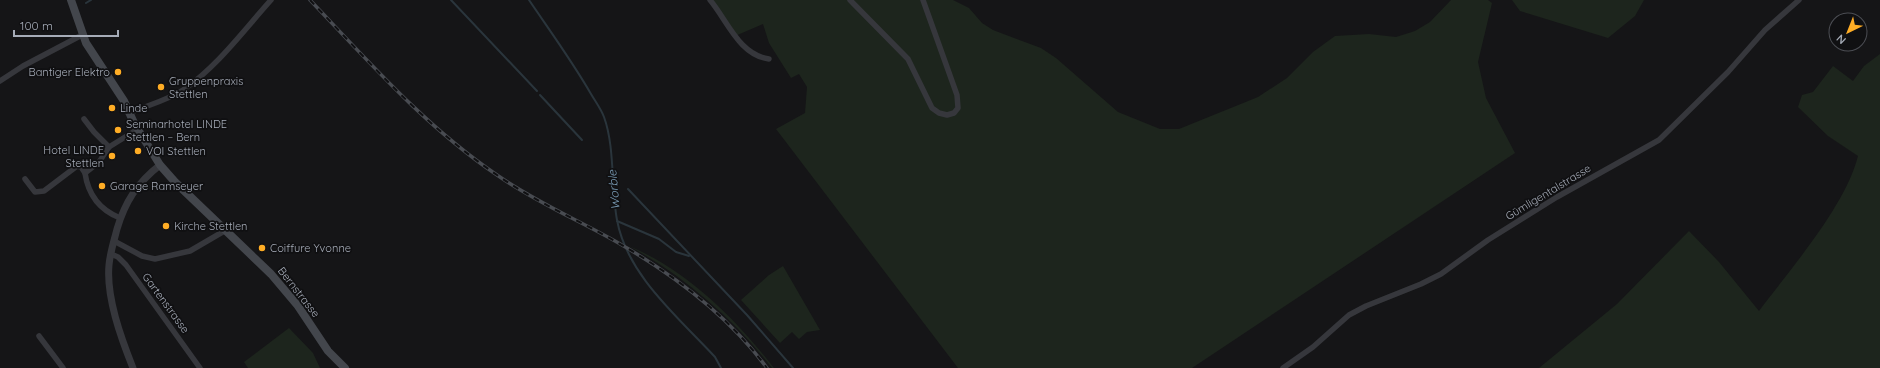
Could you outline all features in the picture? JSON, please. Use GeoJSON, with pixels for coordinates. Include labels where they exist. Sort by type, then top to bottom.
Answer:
{"type":"FeatureCollection","features":[{"type":"Feature","properties":{"kind":"main road","name":"Bernstrasse"},"geometry":{"type":"LineString","coordinates":[[71,0],[82,35],[124,101],[129,113],[160,165],[175,182],[275,279],[298,306],[328,350],[345,368]]}},
{"type":"Feature","properties":{"kind":"street"},"geometry":{"type":"LineString","coordinates":[[129,113],[160,102],[194,82],[226,50],[271,0]]}},
{"type":"Feature","properties":{"kind":"street"},"geometry":{"type":"LineString","coordinates":[[710,0],[741,42],[755,56],[769,59]]}},
{"type":"Feature","properties":{"kind":"street"},"geometry":{"type":"LineString","coordinates":[[850,0],[908,59],[932,108],[943,115],[951,114],[958,108],[957,95],[923,0]]}},
{"type":"Feature","properties":{"kind":"street","name":"Gümligentalstrasse"},"geometry":{"type":"LineString","coordinates":[[1284,368],[1313,347],[1349,315],[1366,306],[1421,284],[1441,274],[1488,240],[1557,197],[1659,140],[1728,72],[1766,30],[1799,0]]}},
{"type":"Feature","properties":{"kind":"street"},"geometry":{"type":"LineString","coordinates":[[1,78],[82,35]]}},
{"type":"Feature","properties":{"kind":"street"},"geometry":{"type":"LineString","coordinates":[[84,119],[94,132],[110,147]]}},
{"type":"Feature","properties":{"kind":"street"},"geometry":{"type":"LineString","coordinates":[[85,173],[99,162],[110,147],[138,129]]}},
{"type":"Feature","properties":{"kind":"street"},"geometry":{"type":"LineString","coordinates":[[133,368],[119,331],[115,312],[109,272],[111,254],[120,218],[130,196],[137,186],[160,165]]}},
{"type":"Feature","properties":{"kind":"street"},"geometry":{"type":"LineString","coordinates":[[25,179],[35,192],[44,191],[77,166],[81,167],[85,173],[86,184],[96,201],[112,215],[120,218]]}},
{"type":"Feature","properties":{"kind":"street"},"geometry":{"type":"LineString","coordinates":[[114,241],[142,256],[155,258],[190,251],[226,230]]}},
{"type":"Feature","properties":{"kind":"street","name":"Gartenstrasse"},"geometry":{"type":"LineString","coordinates":[[111,254],[118,257],[126,264],[200,368]]}},
{"type":"Feature","properties":{"kind":"street"},"geometry":{"type":"LineString","coordinates":[[39,336],[62,368]]}},
{"type":"Feature","properties":{"kind":"shaded area"},"geometry":{"type":"Polygon","coordinates":[[[710,0],[953,0],[969,8],[982,23],[993,30],[1041,48],[1056,58],[1118,112],[1160,129],[1179,129],[1258,97],[1287,78],[1313,52],[1335,36],[1369,34],[1396,37],[1415,31],[1430,22],[1451,0],[1488,0],[1492,3],[1478,62],[1486,98],[1515,153],[1192,368],[958,368],[776,129],[805,113],[807,87],[799,74],[791,78],[769,43],[763,24],[735,36],[710,0]]]}},
{"type":"Feature","properties":{"kind":"shaded area"},"geometry":{"type":"Polygon","coordinates":[[[1512,0],[1644,0],[1635,16],[1608,38],[1520,11],[1512,0]]]}},
{"type":"Feature","properties":{"kind":"shaded area"},"geometry":{"type":"Polygon","coordinates":[[[1880,54],[1880,368],[1539,368],[1617,304],[1689,231],[1719,262],[1759,311],[1801,257],[1842,196],[1858,156],[1828,136],[1798,107],[1802,95],[1813,92],[1833,66],[1853,81],[1864,66],[1880,54]]]}},
{"type":"Feature","properties":{"kind":"shaded area"},"geometry":{"type":"Polygon","coordinates":[[[629,246],[651,256],[691,282],[727,314],[774,368],[772,368],[724,315],[669,271],[629,246]]]}},
{"type":"Feature","properties":{"kind":"shaded area"},"geometry":{"type":"Polygon","coordinates":[[[783,266],[820,330],[807,332],[799,339],[792,332],[780,343],[741,300],[769,275],[783,266]]]}},
{"type":"Feature","properties":{"kind":"shaded area"},"geometry":{"type":"Polygon","coordinates":[[[289,328],[313,353],[320,368],[248,368],[244,362],[289,328]]]}},
{"type":"Feature","properties":{"kind":"waterway"},"geometry":{"type":"LineString","coordinates":[[86,3],[91,0]]}},
{"type":"Feature","properties":{"kind":"waterway"},"geometry":{"type":"LineString","coordinates":[[451,0],[537,91]]}},
{"type":"Feature","properties":{"kind":"waterway","name":"Worble"},"geometry":{"type":"LineString","coordinates":[[529,0],[561,46],[600,108],[604,117],[610,141],[617,220],[631,259],[643,277],[670,311],[715,357],[721,368]]}},
{"type":"Feature","properties":{"kind":"waterway"},"geometry":{"type":"LineString","coordinates":[[540,95],[582,140]]}},
{"type":"Feature","properties":{"kind":"waterway"},"geometry":{"type":"LineString","coordinates":[[628,189],[747,315],[793,368]]}},
{"type":"Feature","properties":{"kind":"waterway"},"geometry":{"type":"LineString","coordinates":[[617,221],[659,239],[676,252],[689,256]]}},
{"type":"Feature","properties":{"kind":"railway"},"geometry":{"type":"LineString","coordinates":[[310,0],[376,70],[446,136],[471,156],[511,184],[555,210],[615,241],[678,281],[735,330],[767,368]]}},
{"type":"Feature","properties":{"kind":"place","name":"Bantiger Elektro"},"geometry":{"type":"Point","coordinates":[118,72]}},
{"type":"Feature","properties":{"kind":"place","name":"Gruppenpraxis Stettlen"},"geometry":{"type":"Point","coordinates":[161,87]}},
{"type":"Feature","properties":{"kind":"place","name":"Linde"},"geometry":{"type":"Point","coordinates":[112,108]}},
{"type":"Feature","properties":{"kind":"place","name":"Seminarhotel LINDE Stettlen – Bern"},"geometry":{"type":"Point","coordinates":[118,130]}},
{"type":"Feature","properties":{"kind":"place","name":"VOI Stettlen"},"geometry":{"type":"Point","coordinates":[138,151]}},
{"type":"Feature","properties":{"kind":"place","name":"Hotel LINDE Stettlen"},"geometry":{"type":"Point","coordinates":[112,156]}},
{"type":"Feature","properties":{"kind":"place","name":"Garage Ramseyer"},"geometry":{"type":"Point","coordinates":[102,186]}},
{"type":"Feature","properties":{"kind":"place","name":"Kirche Stettlen"},"geometry":{"type":"Point","coordinates":[166,226]}},
{"type":"Feature","properties":{"kind":"place","name":"Coiffure Yvonne"},"geometry":{"type":"Point","coordinates":[262,248]}}]}
